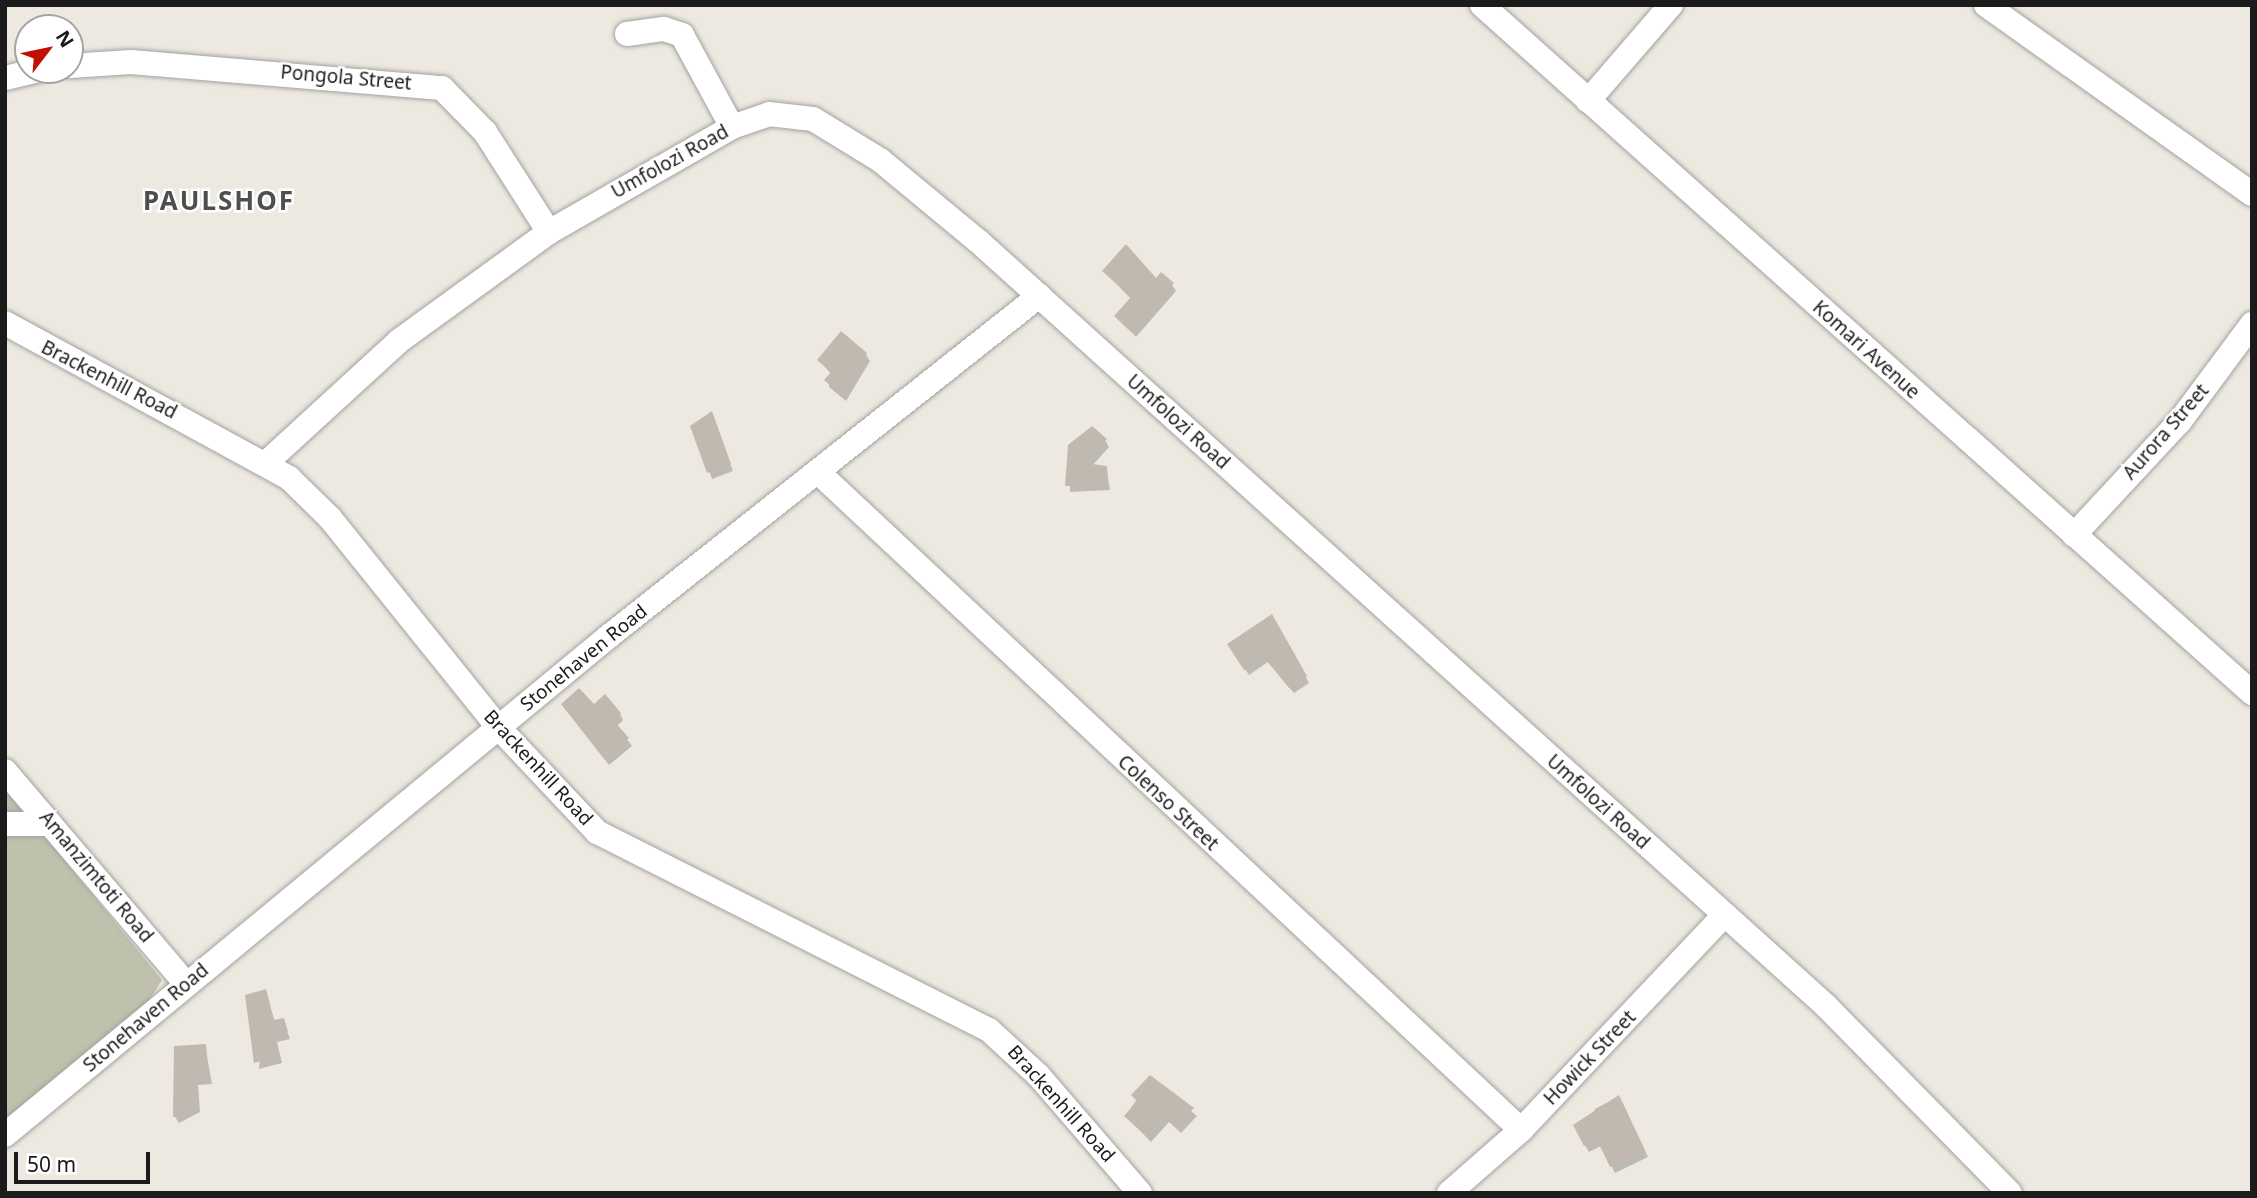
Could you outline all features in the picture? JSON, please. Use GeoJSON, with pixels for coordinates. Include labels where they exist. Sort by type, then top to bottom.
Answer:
{"type":"FeatureCollection","features":[{"type":"Feature","properties":{"kind":"street","name":"Komari Avenue"},"geometry":{"type":"LineString","coordinates":[[1482,5],[2252,692]]}},
{"type":"Feature","properties":{"kind":"street"},"geometry":{"type":"LineString","coordinates":[[1588,101],[1671,5]]}},
{"type":"Feature","properties":{"kind":"street"},"geometry":{"type":"LineString","coordinates":[[1986,5],[2252,194]]}},
{"type":"Feature","properties":{"kind":"street"},"geometry":{"type":"LineString","coordinates":[[627,34],[664,29],[682,35],[732,127]]}},
{"type":"Feature","properties":{"kind":"street","name":"Pongola Street"},"geometry":{"type":"LineString","coordinates":[[84,65],[131,62],[442,89],[485,132],[549,232]]}},
{"type":"Feature","properties":{"kind":"street","name":"Umfolozi Road"},"geometry":{"type":"LineString","coordinates":[[267,463],[400,341],[549,232],[732,127],[776,114],[831,127],[880,160],[1039,296],[1724,915],[1885,1061],[2010,1193]]}},
{"type":"Feature","properties":{"kind":"street","name":"Stonehaven Road"},"geometry":{"type":"LineString","coordinates":[[5,1135],[498,727],[1039,296]]}},
{"type":"Feature","properties":{"kind":"street","name":"Brackenhill Road"},"geometry":{"type":"LineString","coordinates":[[5,323],[267,463],[330,518],[498,727],[572,810],[626,851],[989,1030],[1038,1074],[1140,1193]]}},
{"type":"Feature","properties":{"kind":"street","name":"Aurora Street"},"geometry":{"type":"LineString","coordinates":[[2074,535],[2180,421],[2252,324]]}},
{"type":"Feature","properties":{"kind":"street","name":"Colenso Street"},"geometry":{"type":"LineString","coordinates":[[819,473],[1521,1130]]}},
{"type":"Feature","properties":{"kind":"street","name":"Amanzimtoti Road"},"geometry":{"type":"LineString","coordinates":[[5,771],[186,984]]}},
{"type":"Feature","properties":{"kind":"street"},"geometry":{"type":"LineString","coordinates":[[5,824],[50,824]]}},
{"type":"Feature","properties":{"kind":"street","name":"Howick Street"},"geometry":{"type":"LineString","coordinates":[[1450,1193],[1521,1130],[1724,915]]}},
{"type":"Feature","properties":{"kind":"shaded area"},"geometry":{"type":"Polygon","coordinates":[[[5,787],[162,980],[148,1002],[5,1124],[5,787]]]}},
{"type":"Feature","properties":{"kind":"building"},"geometry":{"type":"Polygon","coordinates":[[[1126,244],[1156,278],[1161,272],[1174,283],[1131,332],[1114,316],[1131,297],[1102,271],[1126,244]]]}},
{"type":"Feature","properties":{"kind":"building"},"geometry":{"type":"Polygon","coordinates":[[[841,331],[867,353],[842,396],[824,380],[831,372],[817,360],[841,331]]]}},
{"type":"Feature","properties":{"kind":"building"},"geometry":{"type":"Polygon","coordinates":[[[712,411],[731,464],[707,473],[690,426],[712,411]]]}},
{"type":"Feature","properties":{"kind":"building"},"geometry":{"type":"Polygon","coordinates":[[[1092,426],[1107,439],[1085,463],[1107,466],[1108,484],[1065,486],[1068,445],[1092,426]]]}},
{"type":"Feature","properties":{"kind":"building"},"geometry":{"type":"Polygon","coordinates":[[[1272,614],[1307,676],[1289,688],[1263,656],[1244,670],[1227,644],[1272,614]]]}},
{"type":"Feature","properties":{"kind":"building"},"geometry":{"type":"Polygon","coordinates":[[[579,688],[594,704],[605,694],[621,713],[613,720],[629,738],[605,760],[561,704],[579,688]]]}},
{"type":"Feature","properties":{"kind":"building"},"geometry":{"type":"Polygon","coordinates":[[[266,989],[274,1020],[284,1018],[288,1032],[274,1036],[280,1056],[254,1063],[245,995],[266,989]]]}},
{"type":"Feature","properties":{"kind":"building"},"geometry":{"type":"Polygon","coordinates":[[[206,1044],[209,1078],[196,1079],[198,1106],[187,1107],[188,1116],[173,1117],[174,1046],[206,1044]]]}},
{"type":"Feature","properties":{"kind":"building"},"geometry":{"type":"Polygon","coordinates":[[[1150,1075],[1194,1108],[1176,1128],[1165,1117],[1146,1136],[1124,1116],[1137,1101],[1131,1095],[1150,1075]]]}},
{"type":"Feature","properties":{"kind":"building"},"geometry":{"type":"Polygon","coordinates":[[[1619,1095],[1645,1150],[1610,1167],[1597,1140],[1584,1146],[1573,1125],[1619,1095]]]}},
{"type":"Feature","properties":{"kind":"district","name":"PAULSHOF"},"geometry":{"type":"Point","coordinates":[219,201]}}]}
